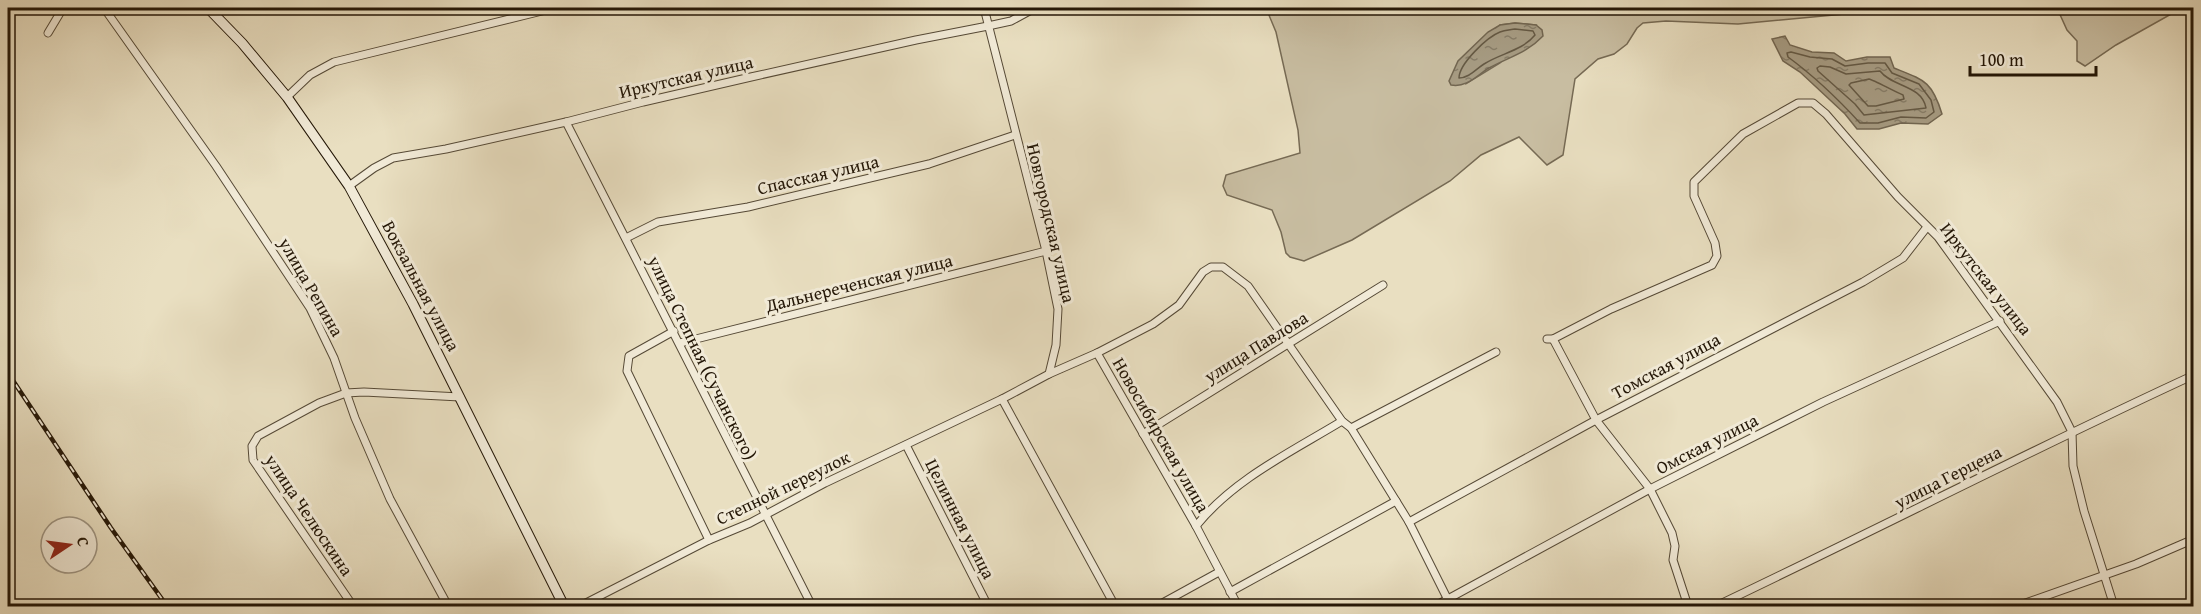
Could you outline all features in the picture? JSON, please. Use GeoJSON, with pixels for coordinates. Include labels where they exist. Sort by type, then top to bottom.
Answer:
{"type":"FeatureCollection","features":[{"type":"Feature","properties":{"kind":"main road","name":"Вокзальная улица"},"geometry":{"type":"LineString","coordinates":[[208,8],[287,97],[349,186],[413,304],[564,606]]}},
{"type":"Feature","properties":{"kind":"street"},"geometry":{"type":"LineString","coordinates":[[48,33],[63,8]]}},
{"type":"Feature","properties":{"kind":"street","name":"улица Репина"},"geometry":{"type":"LineString","coordinates":[[104,8],[203,147],[294,282],[322,331],[390,499],[448,606]]}},
{"type":"Feature","properties":{"kind":"street"},"geometry":{"type":"LineString","coordinates":[[287,97],[310,75],[334,62],[554,8]]}},
{"type":"Feature","properties":{"kind":"street","name":"Новгородская улица"},"geometry":{"type":"LineString","coordinates":[[984,8],[1046,251],[1058,309],[1056,345],[1049,374]]}},
{"type":"Feature","properties":{"kind":"street","name":"Иркутская улица"},"geometry":{"type":"LineString","coordinates":[[349,186],[379,164],[393,158],[566,122],[751,77],[1011,21],[1035,8]]}},
{"type":"Feature","properties":{"kind":"street","name":"Иркутская улица"},"geometry":{"type":"LineString","coordinates":[[1596,420],[1550,339],[1611,309],[1712,265],[1717,256],[1715,243],[1694,196],[1694,182],[1743,134],[1798,103],[1813,103],[1938,237],[2052,393],[2072,432]]}},
{"type":"Feature","properties":{"kind":"street","name":"улица Степная (Сучанского)"},"geometry":{"type":"LineString","coordinates":[[566,122],[674,331],[764,516],[812,606]]}},
{"type":"Feature","properties":{"kind":"street","name":"Спасская улица"},"geometry":{"type":"LineString","coordinates":[[626,238],[658,222],[748,207],[929,164],[1015,135]]}},
{"type":"Feature","properties":{"kind":"street","name":"Томская улица"},"geometry":{"type":"LineString","coordinates":[[1409,522],[1596,420],[1863,282],[1903,258],[1927,227]]}},
{"type":"Feature","properties":{"kind":"street","name":"Дальнереченская улица"},"geometry":{"type":"LineString","coordinates":[[680,344],[1046,251]]}},
{"type":"Feature","properties":{"kind":"street","name":"Новосибирская улица"},"geometry":{"type":"LineString","coordinates":[[1238,606],[1196,526],[1097,353],[1153,324],[1179,305],[1203,272],[1211,267],[1222,267],[1248,286],[1290,344]]}},
{"type":"Feature","properties":{"kind":"street","name":"улица Павлова"},"geometry":{"type":"LineString","coordinates":[[1143,434],[1383,285]]}},
{"type":"Feature","properties":{"kind":"street","name":"Омская улица"},"geometry":{"type":"LineString","coordinates":[[1435,606],[1650,489],[1823,402],[2000,321]]}},
{"type":"Feature","properties":{"kind":"street"},"geometry":{"type":"LineString","coordinates":[[674,331],[629,356],[627,371],[709,540]]}},
{"type":"Feature","properties":{"kind":"street"},"geometry":{"type":"LineString","coordinates":[[1290,344],[1342,421],[1351,428],[1409,522],[1448,600]]}},
{"type":"Feature","properties":{"kind":"street"},"geometry":{"type":"LineString","coordinates":[[1351,428],[1496,352]]}},
{"type":"Feature","properties":{"kind":"street"},"geometry":{"type":"LineString","coordinates":[[1097,353],[1049,374],[1002,399],[1115,606]]}},
{"type":"Feature","properties":{"kind":"street","name":"улица Герцена"},"geometry":{"type":"LineString","coordinates":[[1716,606],[2193,375]]}},
{"type":"Feature","properties":{"kind":"street","name":"улица Челюскина"},"geometry":{"type":"LineString","coordinates":[[352,606],[263,476],[251,453],[252,446],[258,436],[319,403],[346,393],[460,397]]}},
{"type":"Feature","properties":{"kind":"street","name":"Степной переулок"},"geometry":{"type":"LineString","coordinates":[[580,606],[709,540],[764,516],[825,483],[1002,399]]}},
{"type":"Feature","properties":{"kind":"street"},"geometry":{"type":"LineString","coordinates":[[1596,420],[1650,489],[1672,533],[1675,546],[1673,560],[1688,606]]}},
{"type":"Feature","properties":{"kind":"street"},"geometry":{"type":"LineString","coordinates":[[1196,526],[1210,508],[1241,482],[1342,421]]}},
{"type":"Feature","properties":{"kind":"street"},"geometry":{"type":"LineString","coordinates":[[2072,432],[2073,466],[2103,576],[2114,606]]}},
{"type":"Feature","properties":{"kind":"street","name":"Целинная улица"},"geometry":{"type":"LineString","coordinates":[[906,445],[988,606]]}},
{"type":"Feature","properties":{"kind":"street"},"geometry":{"type":"LineString","coordinates":[[1230,592],[1396,501]]}},
{"type":"Feature","properties":{"kind":"street"},"geometry":{"type":"LineString","coordinates":[[2017,606],[2136,564],[2193,539]]}},
{"type":"Feature","properties":{"kind":"street"},"geometry":{"type":"LineString","coordinates":[[1157,606],[1220,572]]}},
{"type":"Feature","properties":{"kind":"shaded area"},"geometry":{"type":"Polygon","coordinates":[[[1266,8],[1877,8],[1876,11],[1738,24],[1666,21],[1643,23],[1627,44],[1614,54],[1598,59],[1575,79],[1563,155],[1547,165],[1519,137],[1481,155],[1450,181],[1352,240],[1304,261],[1290,257],[1286,253],[1272,210],[1227,195],[1223,186],[1226,175],[1300,153],[1298,130],[1276,32],[1266,8]],[[1515,23],[1500,25],[1467,83],[1500,63],[1536,25],[1515,23]]]}},
{"type":"Feature","properties":{"kind":"shaded area"},"geometry":{"type":"Polygon","coordinates":[[[2057,8],[2182,8],[2116,45],[2085,66],[2077,61],[2077,41],[2067,30],[2057,8]]]}},
{"type":"Feature","properties":{"kind":"water"},"geometry":{"type":"Polygon","coordinates":[[[1515,23],[1536,25],[1542,30],[1543,36],[1524,51],[1489,68],[1467,83],[1451,85],[1449,81],[1458,61],[1488,32],[1500,25],[1515,23]]]}},
{"type":"Feature","properties":{"kind":"water"},"geometry":{"type":"Polygon","coordinates":[[[1785,36],[1790,45],[1812,52],[1834,53],[1846,61],[1867,57],[1890,57],[1894,68],[1926,83],[1942,114],[1928,124],[1901,123],[1879,129],[1857,129],[1845,114],[1800,72],[1783,61],[1772,39],[1785,36]]]}},
{"type":"Feature","properties":{"kind":"railway"},"geometry":{"type":"LineString","coordinates":[[8,373],[111,528],[167,606]]}}]}
